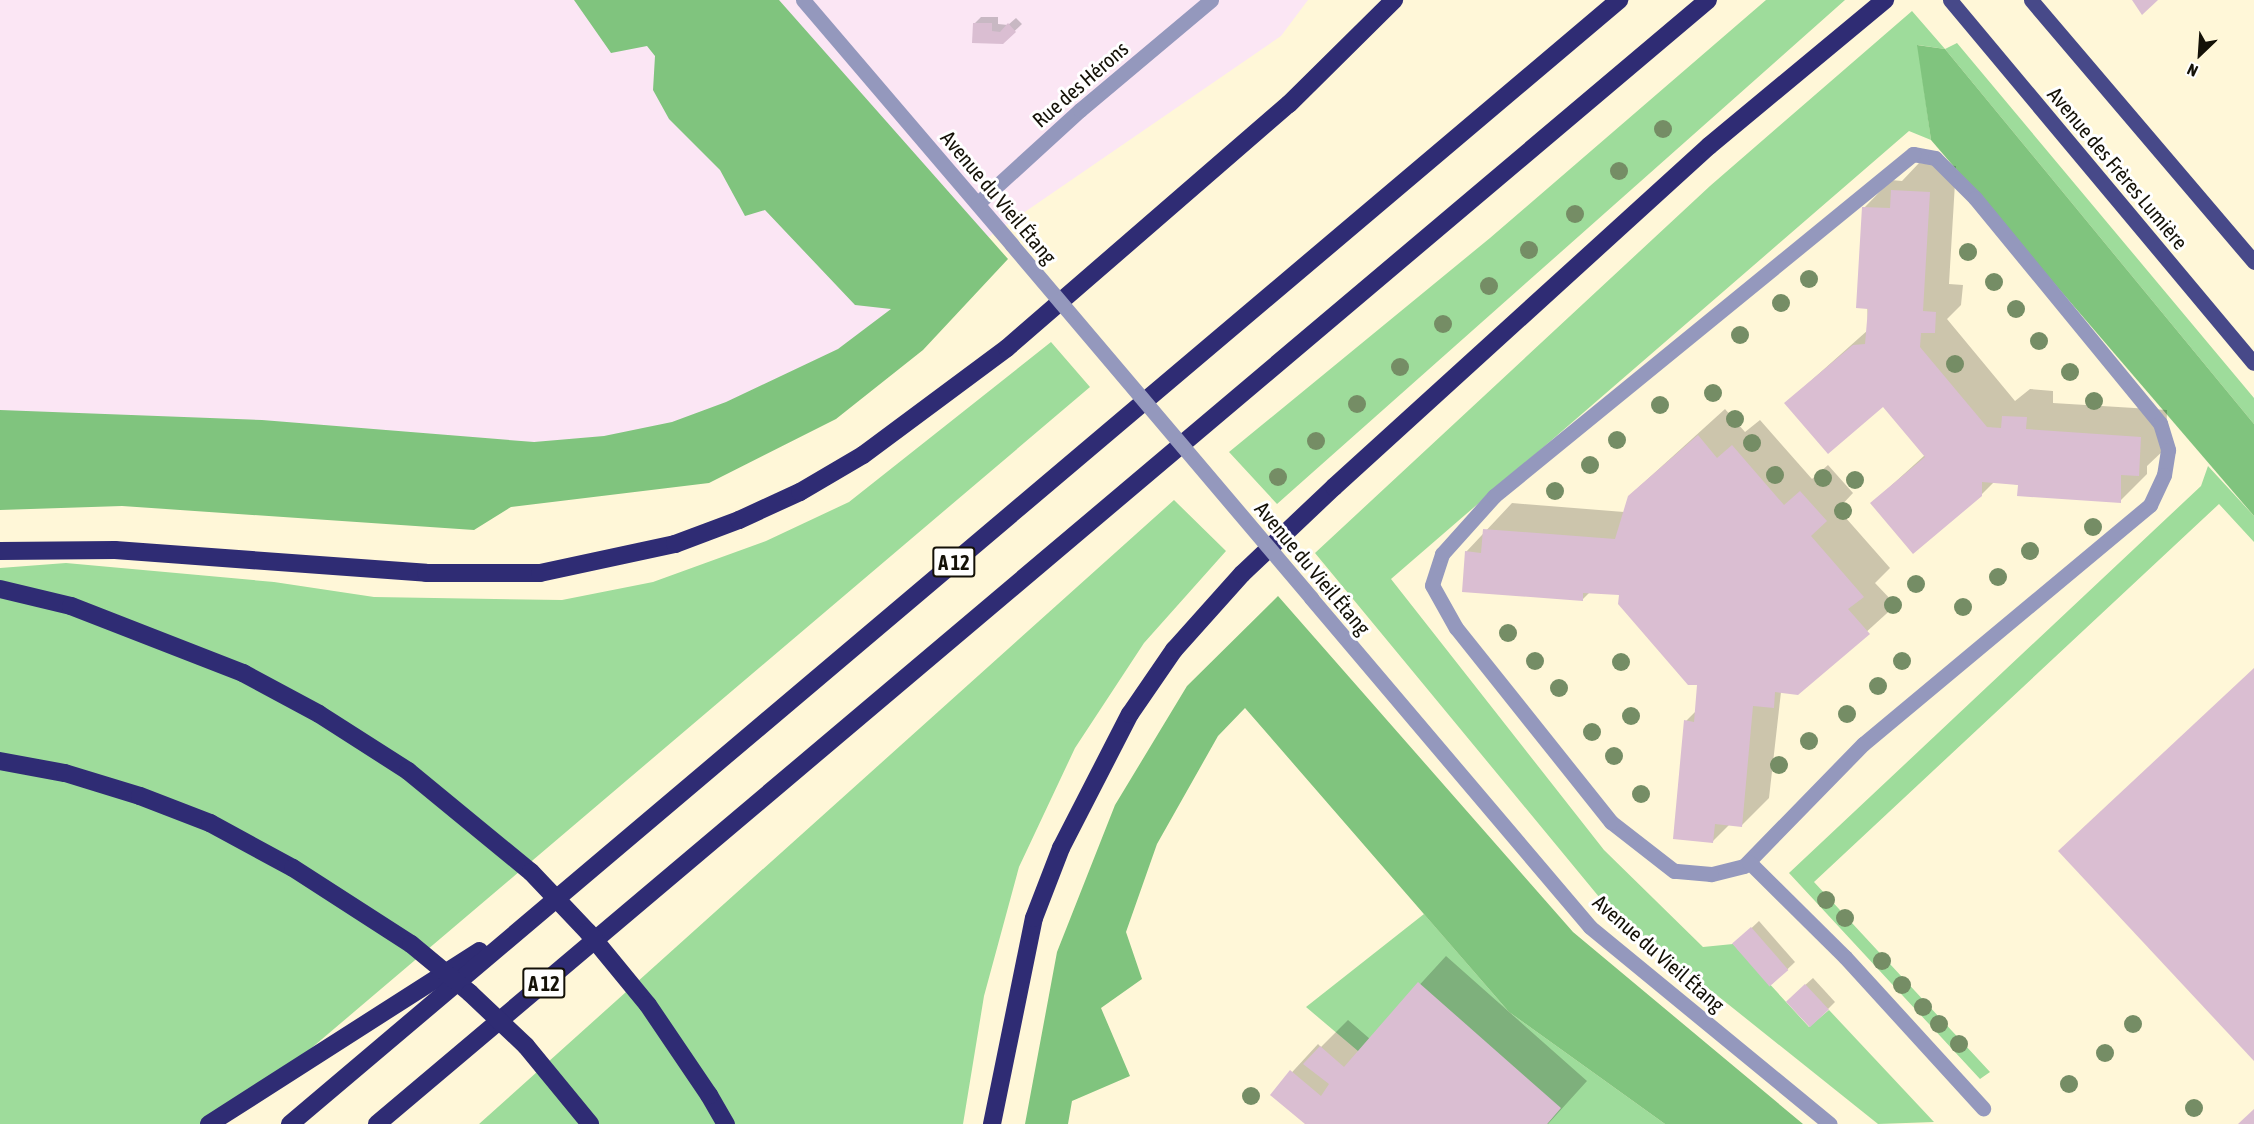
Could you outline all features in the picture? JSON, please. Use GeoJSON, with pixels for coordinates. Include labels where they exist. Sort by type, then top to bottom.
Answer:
{"type":"FeatureCollection","features":[{"type":"Feature","properties":{"kind":"highway"},"geometry":{"type":"LineString","coordinates":[[0,550],[115,550],[426,573],[540,573],[675,544],[739,520],[800,492],[862,455],[1007,348],[1289,104],[1394,0]]}},
{"type":"Feature","properties":{"kind":"highway","name":"A 12"},"geometry":{"type":"LineString","coordinates":[[290,1124],[1619,0]]}},
{"type":"Feature","properties":{"kind":"highway","name":"A 12"},"geometry":{"type":"LineString","coordinates":[[377,1124],[1708,0]]}},
{"type":"Feature","properties":{"kind":"highway"},"geometry":{"type":"LineString","coordinates":[[992,1124],[1034,918],[1060,848],[1130,714],[1174,650],[1242,574],[1387,439],[1709,146],[1885,0]]}},
{"type":"Feature","properties":{"kind":"highway"},"geometry":{"type":"LineString","coordinates":[[0,588],[70,606],[243,673],[319,714],[408,771],[531,872],[588,932],[648,1005],[726,1124]]}},
{"type":"Feature","properties":{"kind":"highway"},"geometry":{"type":"LineString","coordinates":[[0,761],[65,773],[140,796],[210,823],[293,868],[411,944],[470,993],[526,1046],[590,1124]]}},
{"type":"Feature","properties":{"kind":"highway"},"geometry":{"type":"LineString","coordinates":[[209,1124],[539,913]]}},
{"type":"Feature","properties":{"kind":"main road","name":"Avenue des Frères Lumière"},"geometry":{"type":"LineString","coordinates":[[1950,0],[2254,363]]}},
{"type":"Feature","properties":{"kind":"main road","name":"Avenue des Frères Lumière"},"geometry":{"type":"LineString","coordinates":[[2031,0],[2254,262]]}},
{"type":"Feature","properties":{"kind":"street","name":"Avenue du Vieil Étang"},"geometry":{"type":"LineString","coordinates":[[802,0],[978,203],[1590,927],[1830,1124]]}},
{"type":"Feature","properties":{"kind":"street","name":"Rue des Hérons"},"geometry":{"type":"LineString","coordinates":[[978,203],[1080,110],[1212,0]]}},
{"type":"Feature","properties":{"kind":"street"},"geometry":{"type":"LineString","coordinates":[[1913,154],[1935,158],[1975,198],[2160,423],[2168,450],[2164,475],[2150,505],[1863,744],[1749,862],[1712,874],[1674,871],[1611,822],[1456,628],[1432,585],[1442,554],[1494,496],[1892,168],[1913,154]]}},
{"type":"Feature","properties":{"kind":"street"},"geometry":{"type":"LineString","coordinates":[[1749,862],[1845,957],[1983,1108]]}},
{"type":"Feature","properties":{"kind":"shaded area"},"geometry":{"type":"Polygon","coordinates":[[[0,0],[1308,0],[1281,36],[907,293],[875,340],[674,432],[507,454],[0,422],[0,0]]]}},
{"type":"Feature","properties":{"kind":"green space"},"geometry":{"type":"Polygon","coordinates":[[[574,0],[779,0],[1008,259],[923,350],[836,419],[709,483],[511,507],[474,530],[122,506],[0,510],[0,410],[262,420],[534,442],[604,436],[672,422],[726,402],[838,349],[891,309],[855,305],[765,210],[745,216],[720,170],[669,119],[653,90],[655,56],[647,46],[611,53],[574,0]]]}},
{"type":"Feature","properties":{"kind":"green space"},"geometry":{"type":"Polygon","coordinates":[[[1766,0],[1845,0],[1277,504],[1229,452],[1490,238],[1766,0]]]}},
{"type":"Feature","properties":{"kind":"green space"},"geometry":{"type":"Polygon","coordinates":[[[1912,11],[1945,49],[1918,45],[1931,140],[1909,131],[1391,579],[1604,850],[1703,947],[1733,944],[1809,1027],[1829,1010],[1934,1122],[1878,1124],[1609,909],[1315,553],[1710,186],[1912,11]]]}},
{"type":"Feature","properties":{"kind":"green space"},"geometry":{"type":"Polygon","coordinates":[[[1957,43],[2254,398],[2254,424],[1945,49],[1957,43]]]}},
{"type":"Feature","properties":{"kind":"green space"},"geometry":{"type":"Polygon","coordinates":[[[1917,45],[1945,49],[2254,424],[2254,516],[1931,140],[1917,45]]]}},
{"type":"Feature","properties":{"kind":"green space"},"geometry":{"type":"Polygon","coordinates":[[[1051,342],[1090,387],[222,1124],[0,1124],[0,568],[66,563],[274,582],[374,597],[562,600],[653,582],[766,541],[849,502],[1051,342]]]}},
{"type":"Feature","properties":{"kind":"green space"},"geometry":{"type":"Polygon","coordinates":[[[2208,466],[2254,516],[2254,542],[2219,504],[1814,882],[1990,1072],[1980,1079],[1789,873],[2201,486],[2208,466]]]}},
{"type":"Feature","properties":{"kind":"green space"},"geometry":{"type":"Polygon","coordinates":[[[1174,500],[1226,551],[1144,643],[1075,748],[1019,867],[984,996],[963,1124],[479,1124],[1174,500]]]}},
{"type":"Feature","properties":{"kind":"green space"},"geometry":{"type":"Polygon","coordinates":[[[1278,596],[1573,932],[1803,1124],[1665,1124],[1509,1012],[1245,708],[1218,736],[1157,844],[1126,932],[1142,979],[1101,1008],[1130,1076],[1072,1101],[1068,1124],[1025,1124],[1057,952],[1115,805],[1187,686],[1278,596]]]}},
{"type":"Feature","properties":{"kind":"green space"},"geometry":{"type":"Polygon","coordinates":[[[1424,914],[1509,1012],[1665,1124],[1547,1124],[1560,1108],[1358,1051],[1306,1007],[1424,914]]]}},
{"type":"Feature","properties":{"kind":"building"},"geometry":{"type":"Polygon","coordinates":[[[2132,0],[2158,0],[2142,15],[2132,0]]]}},
{"type":"Feature","properties":{"kind":"building"},"geometry":{"type":"Polygon","coordinates":[[[973,23],[992,23],[992,31],[1000,32],[1008,23],[1016,32],[1003,44],[972,43],[973,23]]]}},
{"type":"Feature","properties":{"kind":"building"},"geometry":{"type":"Polygon","coordinates":[[[1891,190],[1930,192],[1923,311],[1936,312],[1935,333],[1921,333],[1920,347],[1987,427],[2001,428],[2002,416],[2027,417],[2026,429],[2141,437],[2139,476],[2121,475],[2121,503],[2017,496],[2018,485],[1982,482],[1982,496],[1913,554],[1870,503],[1925,457],[1883,407],[1828,454],[1784,403],[1853,345],[1865,344],[1868,309],[1856,308],[1862,207],[1890,208],[1891,190]]]}},
{"type":"Feature","properties":{"kind":"building"},"geometry":{"type":"Polygon","coordinates":[[[1698,435],[1717,458],[1732,445],[1784,505],[1800,491],[1827,521],[1811,536],[1864,597],[1848,609],[1870,634],[1798,695],[1775,692],[1774,708],[1753,706],[1742,827],[1715,824],[1713,843],[1673,839],[1684,720],[1694,722],[1697,685],[1688,685],[1618,604],[1619,595],[1583,593],[1583,601],[1462,592],[1465,551],[1481,553],[1483,529],[1615,539],[1628,496],[1698,435]]]}},
{"type":"Feature","properties":{"kind":"building"},"geometry":{"type":"Polygon","coordinates":[[[2254,668],[2254,1061],[2058,851],[2254,668]]]}},
{"type":"Feature","properties":{"kind":"building"},"geometry":{"type":"Polygon","coordinates":[[[1751,927],[1788,970],[1770,986],[1732,943],[1751,927]]]}},
{"type":"Feature","properties":{"kind":"building"},"geometry":{"type":"Polygon","coordinates":[[[1418,982],[1561,1108],[1547,1124],[1305,1124],[1270,1095],[1290,1070],[1321,1096],[1329,1084],[1303,1064],[1320,1046],[1344,1067],[1418,982]]]}},
{"type":"Feature","properties":{"kind":"building"},"geometry":{"type":"Polygon","coordinates":[[[1805,984],[1829,1010],[1810,1027],[1786,1002],[1805,984]]]}},
{"type":"Feature","properties":{"kind":"building"},"geometry":{"type":"Polygon","coordinates":[[[2254,1109],[2254,1124],[2238,1124],[2254,1109]]]}}]}
